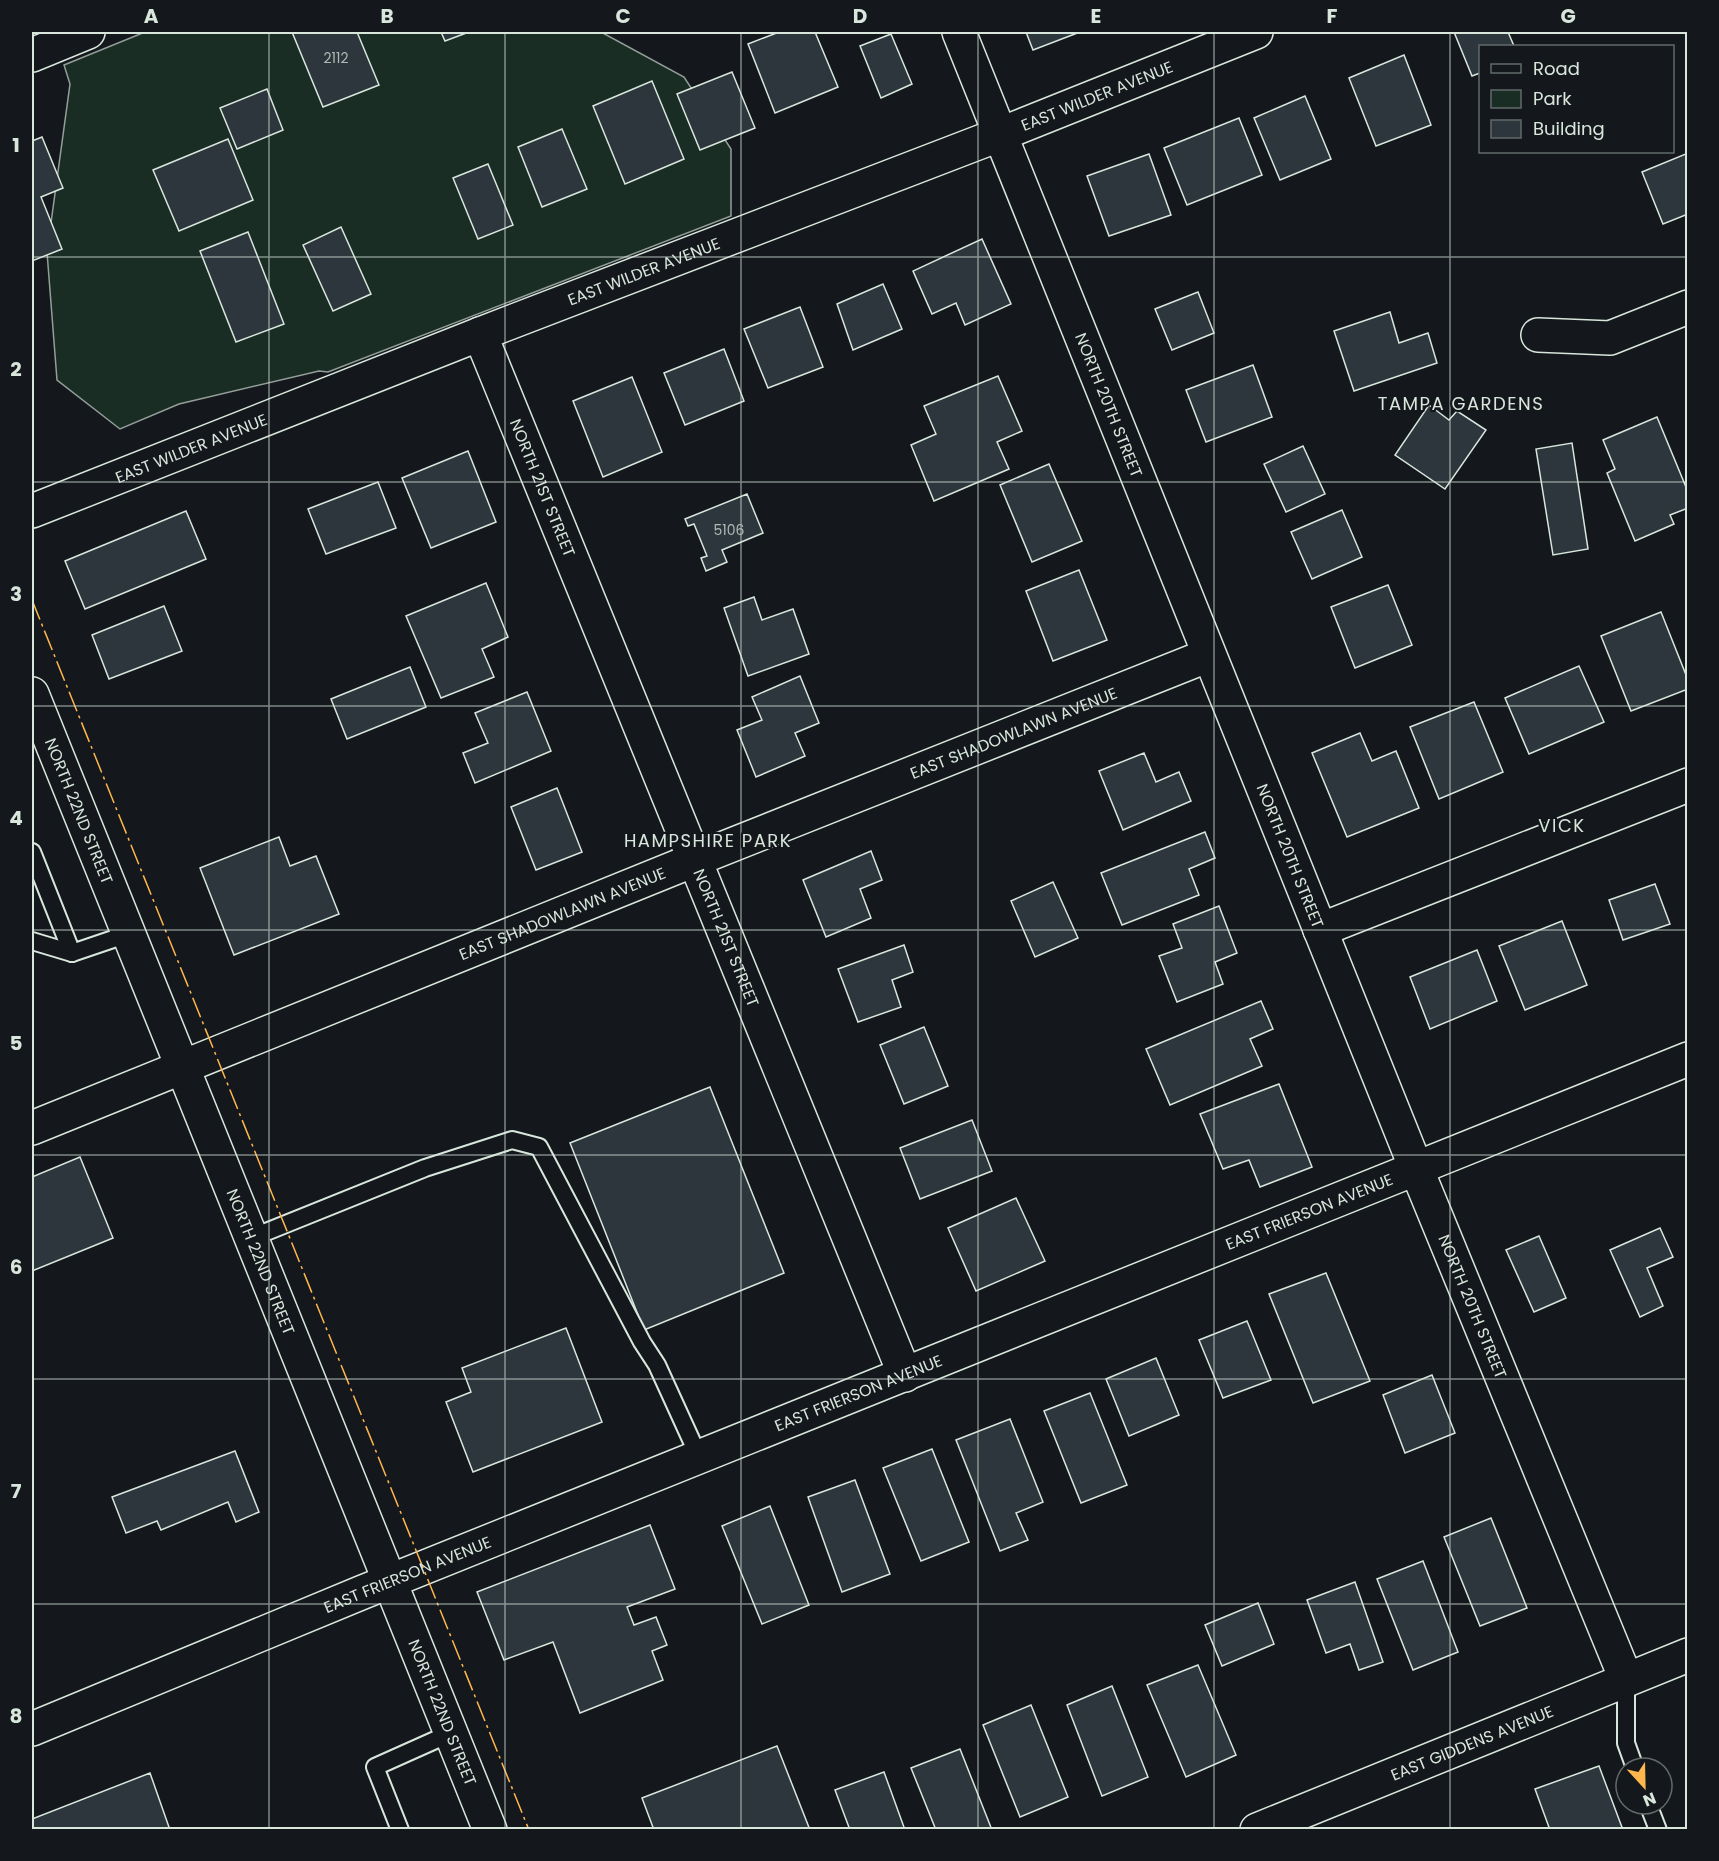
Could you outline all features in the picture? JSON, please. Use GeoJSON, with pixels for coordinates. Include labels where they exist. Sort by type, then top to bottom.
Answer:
{"type":"FeatureCollection","features":[{"type":"Feature","properties":{"kind":"street"},"geometry":{"type":"LineString","coordinates":[[32,55],[88,32]]}},
{"type":"Feature","properties":{"kind":"street","name":"NORTH 20TH STREET"},"geometry":{"type":"LineString","coordinates":[[958,32],[1416,1168],[1626,1679]]}},
{"type":"Feature","properties":{"kind":"street","name":"EAST WILDER AVENUE"},"geometry":{"type":"LineString","coordinates":[[32,511],[480,334],[1001,134],[1256,32]]}},
{"type":"Feature","properties":{"kind":"street"},"geometry":{"type":"LineString","coordinates":[[1538,335],[1610,338],[1688,308]]}},
{"type":"Feature","properties":{"kind":"street","name":"NORTH 21ST STREET"},"geometry":{"type":"LineString","coordinates":[[480,334],[905,1375]]}},
{"type":"Feature","properties":{"kind":"street","name":"EAST SHADOWLAWN AVENUE"},"geometry":{"type":"LineString","coordinates":[[32,1128],[694,860],[1209,655]]}},
{"type":"Feature","properties":{"kind":"street","name":"NORTH 22ND STREET"},"geometry":{"type":"LineString","coordinates":[[32,694],[490,1830]]}},
{"type":"Feature","properties":{"kind":"street"},"geometry":{"type":"LineString","coordinates":[[1320,930],[1688,785]]}},
{"type":"Feature","properties":{"kind":"street","name":"EAST FRIERSON AVENUE"},"geometry":{"type":"LineString","coordinates":[[32,1729],[390,1582],[1688,1059]]}},
{"type":"Feature","properties":{"kind":"street","name":"EAST GIDDENS AVENUE"},"geometry":{"type":"LineString","coordinates":[[1257,1830],[1688,1654]]}},
{"type":"Feature","properties":{"kind":"lane"},"geometry":{"type":"LineString","coordinates":[[32,852],[72,953]]}},
{"type":"Feature","properties":{"kind":"lane"},"geometry":{"type":"LineString","coordinates":[[32,941],[72,953],[128,934]]}},
{"type":"Feature","properties":{"kind":"lane"},"geometry":{"type":"LineString","coordinates":[[251,1238],[425,1168],[512,1140],[539,1147],[642,1342],[657,1365],[699,1458]]}},
{"type":"Feature","properties":{"kind":"lane"},"geometry":{"type":"LineString","coordinates":[[1626,1679],[1626,1743],[1631,1756]]}},
{"type":"Feature","properties":{"kind":"lane"},"geometry":{"type":"LineString","coordinates":[[400,1830],[375,1767],[451,1733]]}},
{"type":"Feature","properties":{"kind":"green space"},"geometry":{"type":"Polygon","coordinates":[[[145,32],[601,32],[684,77],[731,149],[731,216],[328,372],[319,371],[179,404],[120,429],[57,380],[47,252],[70,84],[64,65],[145,32]]]}},
{"type":"Feature","properties":{"kind":"building"},"geometry":{"type":"Polygon","coordinates":[[[292,32],[357,32],[379,85],[323,107],[292,32]]]}},
{"type":"Feature","properties":{"kind":"building"},"geometry":{"type":"Polygon","coordinates":[[[441,32],[469,32],[445,41],[441,32]]]}},
{"type":"Feature","properties":{"kind":"building"},"geometry":{"type":"Polygon","coordinates":[[[779,32],[815,32],[838,87],[775,113],[748,44],[779,32]]]}},
{"type":"Feature","properties":{"kind":"building"},"geometry":{"type":"Polygon","coordinates":[[[1026,32],[1080,32],[1033,50],[1026,32]]]}},
{"type":"Feature","properties":{"kind":"building"},"geometry":{"type":"Polygon","coordinates":[[[1454,32],[1508,32],[1514,45],[1479,45],[1479,73],[1472,76],[1454,32]]]}},
{"type":"Feature","properties":{"kind":"building"},"geometry":{"type":"Polygon","coordinates":[[[891,34],[912,84],[881,98],[860,46],[891,34]]]}},
{"type":"Feature","properties":{"kind":"building"},"geometry":{"type":"Polygon","coordinates":[[[1404,55],[1431,125],[1376,146],[1349,78],[1404,55]]]}},
{"type":"Feature","properties":{"kind":"building"},"geometry":{"type":"Polygon","coordinates":[[[732,72],[755,128],[700,150],[677,94],[732,72]]]}},
{"type":"Feature","properties":{"kind":"building"},"geometry":{"type":"Polygon","coordinates":[[[652,81],[684,159],[625,184],[593,106],[652,81]]]}},
{"type":"Feature","properties":{"kind":"building"},"geometry":{"type":"Polygon","coordinates":[[[267,89],[283,130],[237,149],[220,108],[267,89]]]}},
{"type":"Feature","properties":{"kind":"building"},"geometry":{"type":"Polygon","coordinates":[[[1305,96],[1331,159],[1280,180],[1254,118],[1305,96]]]}},
{"type":"Feature","properties":{"kind":"building"},"geometry":{"type":"Polygon","coordinates":[[[1239,118],[1262,175],[1187,205],[1164,148],[1239,118]]]}},
{"type":"Feature","properties":{"kind":"building"},"geometry":{"type":"Polygon","coordinates":[[[562,129],[587,189],[542,207],[518,147],[562,129]]]}},
{"type":"Feature","properties":{"kind":"building"},"geometry":{"type":"Polygon","coordinates":[[[42,137],[63,188],[41,197],[62,249],[32,261],[32,141],[42,137]]]}},
{"type":"Feature","properties":{"kind":"building"},"geometry":{"type":"Polygon","coordinates":[[[228,139],[253,200],[179,231],[153,170],[228,139]]]}},
{"type":"Feature","properties":{"kind":"building"},"geometry":{"type":"Polygon","coordinates":[[[1688,153],[1688,214],[1663,224],[1642,172],[1688,153]]]}},
{"type":"Feature","properties":{"kind":"building"},"geometry":{"type":"Polygon","coordinates":[[[1149,154],[1171,215],[1109,236],[1087,176],[1149,154]]]}},
{"type":"Feature","properties":{"kind":"building"},"geometry":{"type":"Polygon","coordinates":[[[488,164],[513,225],[478,239],[453,178],[488,164]]]}},
{"type":"Feature","properties":{"kind":"building"},"geometry":{"type":"Polygon","coordinates":[[[341,227],[371,294],[333,311],[303,245],[341,227]]]}},
{"type":"Feature","properties":{"kind":"building"},"geometry":{"type":"Polygon","coordinates":[[[248,232],[284,324],[236,342],[200,251],[248,232]]]}},
{"type":"Feature","properties":{"kind":"building"},"geometry":{"type":"Polygon","coordinates":[[[982,239],[1011,304],[965,325],[956,303],[932,314],[913,271],[982,239]]]}},
{"type":"Feature","properties":{"kind":"building"},"geometry":{"type":"Polygon","coordinates":[[[883,284],[902,329],[853,350],[837,304],[883,284]]]}},
{"type":"Feature","properties":{"kind":"building"},"geometry":{"type":"Polygon","coordinates":[[[1198,292],[1214,333],[1172,350],[1155,309],[1198,292]]]}},
{"type":"Feature","properties":{"kind":"building"},"geometry":{"type":"Polygon","coordinates":[[[800,307],[823,367],[768,388],[744,329],[800,307]]]}},
{"type":"Feature","properties":{"kind":"building"},"geometry":{"type":"Polygon","coordinates":[[[1390,312],[1399,343],[1428,333],[1437,363],[1354,391],[1334,331],[1390,312]]]}},
{"type":"Feature","properties":{"kind":"building"},"geometry":{"type":"Polygon","coordinates":[[[724,349],[744,401],[685,425],[664,373],[724,349]]]}},
{"type":"Feature","properties":{"kind":"building"},"geometry":{"type":"Polygon","coordinates":[[[1253,365],[1272,417],[1206,442],[1186,390],[1253,365]]]}},
{"type":"Feature","properties":{"kind":"building"},"geometry":{"type":"Polygon","coordinates":[[[998,376],[1022,431],[997,442],[1009,469],[934,501],[911,445],[936,434],[924,406],[998,376]]]}},
{"type":"Feature","properties":{"kind":"building"},"geometry":{"type":"Polygon","coordinates":[[[632,377],[662,452],[603,477],[573,401],[632,377]]]}},
{"type":"Feature","properties":{"kind":"building"},"geometry":{"type":"Polygon","coordinates":[[[1429,405],[1449,420],[1457,411],[1486,430],[1445,489],[1395,455],[1429,405]]]}},
{"type":"Feature","properties":{"kind":"building"},"geometry":{"type":"Polygon","coordinates":[[[1657,417],[1688,492],[1688,508],[1670,515],[1674,524],[1635,541],[1607,473],[1615,469],[1603,440],[1657,417]]]}},
{"type":"Feature","properties":{"kind":"building"},"geometry":{"type":"Polygon","coordinates":[[[1572,443],[1588,549],[1553,555],[1536,449],[1572,443]]]}},
{"type":"Feature","properties":{"kind":"building"},"geometry":{"type":"Polygon","coordinates":[[[1303,446],[1325,494],[1286,512],[1264,464],[1303,446]]]}},
{"type":"Feature","properties":{"kind":"building"},"geometry":{"type":"Polygon","coordinates":[[[468,451],[496,522],[431,548],[402,478],[468,451]]]}},
{"type":"Feature","properties":{"kind":"building"},"geometry":{"type":"Polygon","coordinates":[[[1049,464],[1082,541],[1032,562],[1000,485],[1049,464]]]}},
{"type":"Feature","properties":{"kind":"building"},"geometry":{"type":"Polygon","coordinates":[[[378,482],[396,528],[326,554],[308,509],[378,482]]]}},
{"type":"Feature","properties":{"kind":"building"},"geometry":{"type":"Polygon","coordinates":[[[747,494],[763,533],[722,550],[727,562],[706,571],[701,558],[707,556],[694,524],[688,526],[685,519],[747,494]]]}},
{"type":"Feature","properties":{"kind":"building"},"geometry":{"type":"Polygon","coordinates":[[[1342,510],[1362,557],[1312,579],[1291,532],[1342,510]]]}},
{"type":"Feature","properties":{"kind":"building"},"geometry":{"type":"Polygon","coordinates":[[[186,511],[206,559],[85,609],[65,561],[186,511]]]}},
{"type":"Feature","properties":{"kind":"building"},"geometry":{"type":"Polygon","coordinates":[[[1079,570],[1107,640],[1053,661],[1026,591],[1079,570]]]}},
{"type":"Feature","properties":{"kind":"building"},"geometry":{"type":"Polygon","coordinates":[[[486,583],[508,637],[482,649],[494,677],[441,698],[406,616],[486,583]]]}},
{"type":"Feature","properties":{"kind":"building"},"geometry":{"type":"Polygon","coordinates":[[[1388,585],[1412,645],[1355,668],[1331,607],[1388,585]]]}},
{"type":"Feature","properties":{"kind":"building"},"geometry":{"type":"Polygon","coordinates":[[[754,597],[762,620],[793,609],[809,654],[748,676],[724,608],[754,597]]]}},
{"type":"Feature","properties":{"kind":"building"},"geometry":{"type":"Polygon","coordinates":[[[164,606],[182,651],[109,679],[92,635],[164,606]]]}},
{"type":"Feature","properties":{"kind":"building"},"geometry":{"type":"Polygon","coordinates":[[[1661,612],[1688,680],[1688,689],[1631,711],[1601,636],[1661,612]]]}},
{"type":"Feature","properties":{"kind":"building"},"geometry":{"type":"Polygon","coordinates":[[[1579,666],[1604,722],[1529,754],[1505,698],[1579,666]]]}},
{"type":"Feature","properties":{"kind":"building"},"geometry":{"type":"Polygon","coordinates":[[[410,667],[426,707],[347,739],[331,699],[410,667]]]}},
{"type":"Feature","properties":{"kind":"building"},"geometry":{"type":"Polygon","coordinates":[[[800,676],[819,723],[795,733],[805,756],[756,777],[737,730],[762,720],[752,697],[800,676]]]}},
{"type":"Feature","properties":{"kind":"building"},"geometry":{"type":"Polygon","coordinates":[[[527,692],[551,751],[475,783],[463,753],[488,743],[475,713],[527,692]]]}},
{"type":"Feature","properties":{"kind":"building"},"geometry":{"type":"Polygon","coordinates":[[[1474,702],[1503,772],[1439,799],[1410,727],[1474,702]]]}},
{"type":"Feature","properties":{"kind":"building"},"geometry":{"type":"Polygon","coordinates":[[[1360,733],[1372,761],[1396,751],[1419,808],[1347,837],[1312,753],[1360,733]]]}},
{"type":"Feature","properties":{"kind":"building"},"geometry":{"type":"Polygon","coordinates":[[[1144,753],[1156,782],[1179,772],[1191,801],[1123,830],[1099,771],[1144,753]]]}},
{"type":"Feature","properties":{"kind":"building"},"geometry":{"type":"Polygon","coordinates":[[[557,788],[582,852],[536,870],[511,807],[557,788]]]}},
{"type":"Feature","properties":{"kind":"building"},"geometry":{"type":"Polygon","coordinates":[[[1205,832],[1215,858],[1189,869],[1199,895],[1122,925],[1101,873],[1205,832]]]}},
{"type":"Feature","properties":{"kind":"building"},"geometry":{"type":"Polygon","coordinates":[[[279,837],[290,866],[316,856],[339,914],[234,955],[200,868],[279,837]]]}},
{"type":"Feature","properties":{"kind":"building"},"geometry":{"type":"Polygon","coordinates":[[[871,851],[882,880],[860,889],[871,918],[826,937],[803,880],[871,851]]]}},
{"type":"Feature","properties":{"kind":"building"},"geometry":{"type":"Polygon","coordinates":[[[1053,882],[1078,938],[1035,957],[1011,901],[1053,882]]]}},
{"type":"Feature","properties":{"kind":"building"},"geometry":{"type":"Polygon","coordinates":[[[1655,884],[1670,924],[1623,940],[1609,900],[1655,884]]]}},
{"type":"Feature","properties":{"kind":"building"},"geometry":{"type":"Polygon","coordinates":[[[1219,906],[1237,953],[1215,962],[1223,984],[1177,1002],[1159,956],[1182,948],[1173,924],[1219,906]]]}},
{"type":"Feature","properties":{"kind":"building"},"geometry":{"type":"Polygon","coordinates":[[[1562,921],[1587,985],[1525,1010],[1499,946],[1562,921]]]}},
{"type":"Feature","properties":{"kind":"building"},"geometry":{"type":"Polygon","coordinates":[[[904,945],[913,972],[892,980],[901,1007],[858,1022],[838,969],[904,945]]]}},
{"type":"Feature","properties":{"kind":"building"},"geometry":{"type":"Polygon","coordinates":[[[1477,950],[1497,1001],[1430,1029],[1410,977],[1477,950]]]}},
{"type":"Feature","properties":{"kind":"building"},"geometry":{"type":"Polygon","coordinates":[[[1261,1001],[1273,1029],[1250,1039],[1262,1066],[1170,1105],[1146,1049],[1261,1001]]]}},
{"type":"Feature","properties":{"kind":"building"},"geometry":{"type":"Polygon","coordinates":[[[924,1027],[948,1086],[904,1104],[880,1045],[924,1027]]]}},
{"type":"Feature","properties":{"kind":"building"},"geometry":{"type":"Polygon","coordinates":[[[1279,1084],[1312,1167],[1260,1187],[1249,1160],[1223,1169],[1200,1114],[1279,1084]]]}},
{"type":"Feature","properties":{"kind":"building"},"geometry":{"type":"Polygon","coordinates":[[[710,1087],[784,1273],[644,1330],[570,1143],[710,1087]]]}},
{"type":"Feature","properties":{"kind":"building"},"geometry":{"type":"Polygon","coordinates":[[[972,1120],[992,1171],[920,1199],[900,1148],[972,1120]]]}},
{"type":"Feature","properties":{"kind":"building"},"geometry":{"type":"Polygon","coordinates":[[[80,1157],[113,1238],[32,1271],[32,1177],[80,1157]]]}},
{"type":"Feature","properties":{"kind":"building"},"geometry":{"type":"Polygon","coordinates":[[[1016,1198],[1045,1261],[976,1291],[948,1228],[1016,1198]]]}},
{"type":"Feature","properties":{"kind":"building"},"geometry":{"type":"Polygon","coordinates":[[[1660,1228],[1673,1257],[1647,1268],[1663,1306],[1640,1317],[1610,1250],[1660,1228]]]}},
{"type":"Feature","properties":{"kind":"building"},"geometry":{"type":"Polygon","coordinates":[[[1539,1236],[1566,1298],[1534,1312],[1506,1250],[1539,1236]]]}},
{"type":"Feature","properties":{"kind":"building"},"geometry":{"type":"Polygon","coordinates":[[[1326,1273],[1370,1381],[1313,1403],[1269,1294],[1326,1273]]]}},
{"type":"Feature","properties":{"kind":"building"},"geometry":{"type":"Polygon","coordinates":[[[1247,1321],[1271,1380],[1223,1398],[1199,1340],[1247,1321]]]}},
{"type":"Feature","properties":{"kind":"building"},"geometry":{"type":"Polygon","coordinates":[[[566,1328],[602,1422],[473,1472],[446,1402],[471,1392],[462,1368],[566,1328]]]}},
{"type":"Feature","properties":{"kind":"building"},"geometry":{"type":"Polygon","coordinates":[[[1156,1358],[1179,1415],[1129,1436],[1106,1379],[1156,1358]]]}},
{"type":"Feature","properties":{"kind":"building"},"geometry":{"type":"Polygon","coordinates":[[[1432,1375],[1455,1433],[1405,1453],[1383,1395],[1432,1375]]]}},
{"type":"Feature","properties":{"kind":"building"},"geometry":{"type":"Polygon","coordinates":[[[1090,1393],[1127,1485],[1081,1503],[1044,1411],[1090,1393]]]}},
{"type":"Feature","properties":{"kind":"building"},"geometry":{"type":"Polygon","coordinates":[[[1010,1419],[1043,1502],[1016,1513],[1028,1540],[1000,1551],[956,1440],[1010,1419]]]}},
{"type":"Feature","properties":{"kind":"building"},"geometry":{"type":"Polygon","coordinates":[[[932,1449],[969,1542],[921,1561],[883,1468],[932,1449]]]}},
{"type":"Feature","properties":{"kind":"building"},"geometry":{"type":"Polygon","coordinates":[[[235,1451],[259,1512],[236,1522],[228,1502],[161,1530],[157,1521],[126,1533],[112,1497],[235,1451]]]}},
{"type":"Feature","properties":{"kind":"building"},"geometry":{"type":"Polygon","coordinates":[[[855,1480],[890,1574],[842,1592],[808,1497],[855,1480]]]}},
{"type":"Feature","properties":{"kind":"building"},"geometry":{"type":"Polygon","coordinates":[[[770,1506],[809,1605],[762,1624],[722,1526],[770,1506]]]}},
{"type":"Feature","properties":{"kind":"building"},"geometry":{"type":"Polygon","coordinates":[[[1491,1518],[1527,1608],[1480,1626],[1444,1537],[1491,1518]]]}},
{"type":"Feature","properties":{"kind":"building"},"geometry":{"type":"Polygon","coordinates":[[[650,1525],[675,1589],[627,1607],[634,1625],[656,1617],[667,1645],[652,1651],[663,1680],[580,1713],[553,1642],[504,1660],[477,1592],[650,1525]]]}},
{"type":"Feature","properties":{"kind":"building"},"geometry":{"type":"Polygon","coordinates":[[[1423,1561],[1458,1652],[1413,1670],[1377,1579],[1423,1561]]]}},
{"type":"Feature","properties":{"kind":"building"},"geometry":{"type":"Polygon","coordinates":[[[1355,1582],[1383,1662],[1359,1670],[1350,1644],[1326,1653],[1307,1600],[1355,1582]]]}},
{"type":"Feature","properties":{"kind":"building"},"geometry":{"type":"Polygon","coordinates":[[[1258,1603],[1274,1644],[1222,1666],[1205,1625],[1258,1603]]]}},
{"type":"Feature","properties":{"kind":"building"},"geometry":{"type":"Polygon","coordinates":[[[1198,1665],[1236,1755],[1186,1777],[1147,1685],[1198,1665]]]}},
{"type":"Feature","properties":{"kind":"building"},"geometry":{"type":"Polygon","coordinates":[[[1112,1686],[1148,1777],[1102,1796],[1067,1705],[1112,1686]]]}},
{"type":"Feature","properties":{"kind":"building"},"geometry":{"type":"Polygon","coordinates":[[[1031,1705],[1068,1797],[1020,1817],[983,1725],[1031,1705]]]}},
{"type":"Feature","properties":{"kind":"building"},"geometry":{"type":"Polygon","coordinates":[[[777,1746],[810,1830],[654,1830],[642,1798],[777,1746]]]}},
{"type":"Feature","properties":{"kind":"building"},"geometry":{"type":"Polygon","coordinates":[[[960,1749],[992,1830],[936,1830],[911,1768],[960,1749]]]}},
{"type":"Feature","properties":{"kind":"building"},"geometry":{"type":"Polygon","coordinates":[[[1599,1766],[1614,1806],[1614,1816],[1618,1816],[1623,1830],[1550,1830],[1535,1789],[1599,1766]]]}},
{"type":"Feature","properties":{"kind":"building"},"geometry":{"type":"Polygon","coordinates":[[[884,1772],[905,1830],[850,1830],[835,1790],[884,1772]]]}},
{"type":"Feature","properties":{"kind":"building"},"geometry":{"type":"Polygon","coordinates":[[[150,1773],[170,1830],[32,1830],[32,1819],[150,1773]]]}},
{"type":"Feature","properties":{"kind":"power"},"geometry":{"type":"LineString","coordinates":[[32,600],[529,1830]]}},
{"type":"Feature","properties":{"kind":"district","name":"TAMPA GARDENS"},"geometry":{"type":"Point","coordinates":[1461,403]}},
{"type":"Feature","properties":{"kind":"district","name":"VICK"},"geometry":{"type":"Point","coordinates":[1562,825]}},
{"type":"Feature","properties":{"kind":"district","name":"HAMPSHIRE PARK"},"geometry":{"type":"Point","coordinates":[708,840]}}]}
